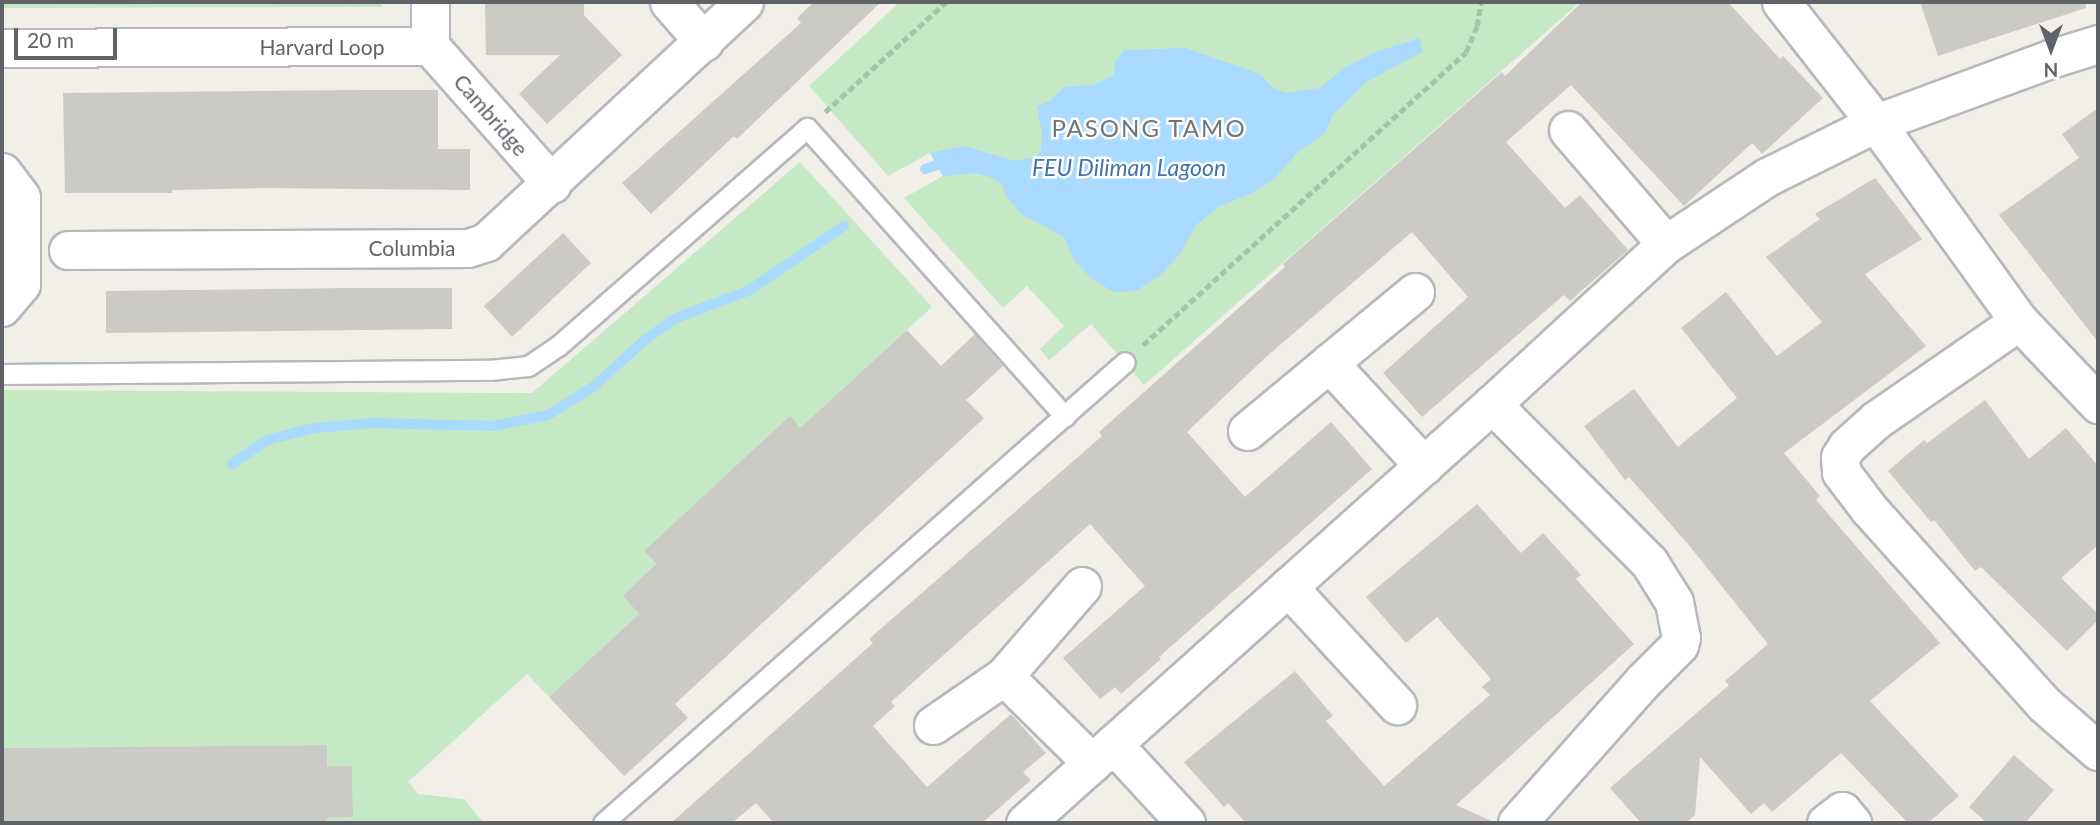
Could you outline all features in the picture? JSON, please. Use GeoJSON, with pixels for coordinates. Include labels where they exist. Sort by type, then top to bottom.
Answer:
{"type":"FeatureCollection","features":[{"type":"Feature","properties":{"kind":"street"},"geometry":{"type":"LineString","coordinates":[[430,2],[430,46]]}},
{"type":"Feature","properties":{"kind":"street"},"geometry":{"type":"LineString","coordinates":[[670,2],[704,42]]}},
{"type":"Feature","properties":{"kind":"street","name":"Columbia"},"geometry":{"type":"LineString","coordinates":[[68,250],[468,248],[486,242],[552,184],[744,2]]}},
{"type":"Feature","properties":{"kind":"street"},"geometry":{"type":"LineString","coordinates":[[1781,2],[1876,123],[2019,321],[2098,404]]}},
{"type":"Feature","properties":{"kind":"street"},"geometry":{"type":"LineString","coordinates":[[1025,823],[1424,466],[1666,244],[1767,177],[1876,123],[2098,44]]}},
{"type":"Feature","properties":{"kind":"street","name":"Harvard Loop"},"geometry":{"type":"LineString","coordinates":[[2,48],[430,46]]}},
{"type":"Feature","properties":{"kind":"street","name":"Cambridge"},"geometry":{"type":"LineString","coordinates":[[430,46],[552,184]]}},
{"type":"Feature","properties":{"kind":"street"},"geometry":{"type":"LineString","coordinates":[[1568,130],[1666,244]]}},
{"type":"Feature","properties":{"kind":"street"},"geometry":{"type":"LineString","coordinates":[[2,172],[21,197],[21,284],[2,307]]}},
{"type":"Feature","properties":{"kind":"street"},"geometry":{"type":"LineString","coordinates":[[1247,431],[1415,292]]}},
{"type":"Feature","properties":{"kind":"street"},"geometry":{"type":"LineString","coordinates":[[2019,321],[1876,420],[1847,446],[1839,457],[1841,472],[1878,519],[2045,705],[2098,751]]}},
{"type":"Feature","properties":{"kind":"street"},"geometry":{"type":"LineString","coordinates":[[1329,363],[1424,466]]}},
{"type":"Feature","properties":{"kind":"street"},"geometry":{"type":"LineString","coordinates":[[1492,404],[1649,562],[1674,602],[1681,637],[1679,645],[1643,681],[1520,822]]}},
{"type":"Feature","properties":{"kind":"street"},"geometry":{"type":"LineString","coordinates":[[933,725],[1004,676],[1082,586]]}},
{"type":"Feature","properties":{"kind":"street"},"geometry":{"type":"LineString","coordinates":[[1288,587],[1397,705]]}},
{"type":"Feature","properties":{"kind":"street"},"geometry":{"type":"LineString","coordinates":[[1004,676],[1186,823]]}},
{"type":"Feature","properties":{"kind":"street"},"geometry":{"type":"LineString","coordinates":[[1826,823],[1842,811],[1852,823]]}},
{"type":"Feature","properties":{"kind":"lane"},"geometry":{"type":"LineString","coordinates":[[2,374],[521,368],[542,359],[558,346],[807,128],[1065,417]]}},
{"type":"Feature","properties":{"kind":"lane"},"geometry":{"type":"LineString","coordinates":[[603,823],[1125,362]]}},
{"type":"Feature","properties":{"kind":"path"},"geometry":{"type":"LineString","coordinates":[[807,128],[946,2]]}},
{"type":"Feature","properties":{"kind":"path"},"geometry":{"type":"LineString","coordinates":[[1125,362],[1466,52],[1477,26],[1481,2]]}},
{"type":"Feature","properties":{"kind":"green space"},"geometry":{"type":"Polygon","coordinates":[[[2,2],[382,2],[382,7],[2,8],[2,2]]]}},
{"type":"Feature","properties":{"kind":"green space"},"geometry":{"type":"Polygon","coordinates":[[[900,2],[1580,2],[1144,385],[1091,324],[1049,360],[1040,349],[1064,326],[1027,286],[1003,308],[904,198],[943,176],[930,153],[888,176],[809,86],[900,2]]]}},
{"type":"Feature","properties":{"kind":"green space"},"geometry":{"type":"Polygon","coordinates":[[[800,162],[932,307],[800,428],[790,417],[644,551],[656,565],[623,596],[639,614],[549,697],[527,674],[408,782],[418,794],[464,799],[484,823],[326,823],[326,818],[353,817],[352,773],[347,766],[327,766],[327,745],[2,748],[2,390],[532,393],[800,162]]]}},
{"type":"Feature","properties":{"kind":"water","name":"FEU Diliman Lagoon"},"geometry":{"type":"Polygon","coordinates":[[[1420,38],[1422,52],[1365,83],[1332,116],[1325,133],[1296,154],[1274,179],[1250,194],[1220,206],[1196,225],[1181,253],[1160,275],[1136,291],[1114,292],[1092,279],[1074,260],[1064,237],[1021,214],[1005,194],[1003,185],[990,177],[975,173],[943,176],[930,153],[964,146],[1015,161],[1036,157],[1041,149],[1042,134],[1037,106],[1050,101],[1064,87],[1093,85],[1114,75],[1115,62],[1125,50],[1185,48],[1260,74],[1273,88],[1287,93],[1320,88],[1345,67],[1376,52],[1420,38]]]}},
{"type":"Feature","properties":{"kind":"building"},"geometry":{"type":"Polygon","coordinates":[[[485,2],[584,2],[584,15],[622,55],[547,124],[519,94],[560,55],[486,55],[485,2]]]}},
{"type":"Feature","properties":{"kind":"building"},"geometry":{"type":"Polygon","coordinates":[[[814,2],[881,2],[737,139],[734,136],[651,214],[622,183],[801,23],[797,18],[814,2]]]}},
{"type":"Feature","properties":{"kind":"building"},"geometry":{"type":"Polygon","coordinates":[[[1582,2],[1728,2],[1780,59],[1783,56],[1823,98],[1762,154],[1752,143],[1684,206],[1571,85],[1506,142],[1565,208],[1580,195],[1628,250],[1570,301],[1564,295],[1422,417],[1383,373],[1468,297],[1412,232],[1267,356],[1187,432],[1245,497],[1331,422],[1372,469],[1159,657],[1161,659],[1121,694],[1115,687],[1100,699],[1063,658],[1145,586],[1090,524],[891,702],[895,706],[873,726],[927,787],[1011,714],[1046,753],[1023,772],[1031,780],[982,823],[774,823],[756,803],[732,823],[671,823],[873,643],[869,639],[1102,436],[1099,432],[1285,267],[1283,264],[1502,72],[1505,76],[1582,2]]]}},
{"type":"Feature","properties":{"kind":"building"},"geometry":{"type":"Polygon","coordinates":[[[1920,2],[2085,2],[2086,8],[1938,56],[1920,2]]]}},
{"type":"Feature","properties":{"kind":"building"},"geometry":{"type":"Polygon","coordinates":[[[438,90],[438,149],[470,149],[470,190],[263,188],[172,190],[172,193],[65,193],[63,93],[438,90]]]}},
{"type":"Feature","properties":{"kind":"building"},"geometry":{"type":"Polygon","coordinates":[[[2098,108],[2098,342],[1999,215],[2079,158],[2062,134],[2098,108]]]}},
{"type":"Feature","properties":{"kind":"building"},"geometry":{"type":"Polygon","coordinates":[[[1875,178],[1922,239],[1865,274],[1926,346],[1784,453],[1820,496],[1816,500],[1940,643],[1870,701],[1959,796],[1928,823],[1908,823],[1841,753],[1772,812],[1764,803],[1751,814],[1700,757],[1695,815],[1686,823],[1641,823],[1610,788],[1729,685],[1725,681],[1768,644],[1688,544],[1629,477],[1625,480],[1584,426],[1634,389],[1678,447],[1737,398],[1681,328],[1726,292],[1777,356],[1822,322],[1766,257],[1820,219],[1815,214],[1875,178]]]}},
{"type":"Feature","properties":{"kind":"building"},"geometry":{"type":"Polygon","coordinates":[[[563,233],[591,263],[512,337],[484,306],[563,233]]]}},
{"type":"Feature","properties":{"kind":"building"},"geometry":{"type":"Polygon","coordinates":[[[452,288],[452,329],[106,333],[106,291],[452,288]]]}},
{"type":"Feature","properties":{"kind":"building"},"geometry":{"type":"Polygon","coordinates":[[[907,330],[941,366],[975,334],[1003,366],[966,400],[984,418],[675,704],[688,718],[624,776],[549,697],[639,614],[623,596],[656,564],[644,551],[790,416],[800,428],[907,330]]]}},
{"type":"Feature","properties":{"kind":"building"},"geometry":{"type":"Polygon","coordinates":[[[1985,400],[2029,459],[2066,428],[2098,466],[2098,545],[2061,578],[2098,614],[2098,620],[2067,651],[1981,567],[1975,571],[1934,520],[1931,522],[1888,471],[1924,440],[1927,443],[1985,400]]]}},
{"type":"Feature","properties":{"kind":"building"},"geometry":{"type":"Polygon","coordinates":[[[1477,504],[1521,553],[1543,533],[1581,575],[1576,579],[1634,644],[1456,805],[1496,823],[1246,823],[1228,803],[1224,807],[1184,762],[1295,671],[1333,716],[1326,721],[1384,786],[1490,695],[1482,687],[1491,679],[1437,617],[1406,643],[1366,597],[1477,504]]]}},
{"type":"Feature","properties":{"kind":"building"},"geometry":{"type":"Polygon","coordinates":[[[327,745],[327,766],[352,766],[353,817],[326,818],[326,823],[2,823],[2,748],[327,745]]]}},
{"type":"Feature","properties":{"kind":"building"},"geometry":{"type":"Polygon","coordinates":[[[2014,755],[2054,790],[2025,823],[1987,823],[1969,807],[2014,755]]]}},
{"type":"Feature","properties":{"kind":"waterway"},"geometry":{"type":"LineString","coordinates":[[925,169],[949,161]]}},
{"type":"Feature","properties":{"kind":"waterway"},"geometry":{"type":"LineString","coordinates":[[232,464],[267,440],[314,428],[374,423],[493,426],[548,415],[593,387],[646,339],[676,318],[748,291],[844,226]]}},
{"type":"Feature","properties":{"kind":"district","name":"PASONG TAMO"},"geometry":{"type":"Point","coordinates":[1149,128]}}]}
